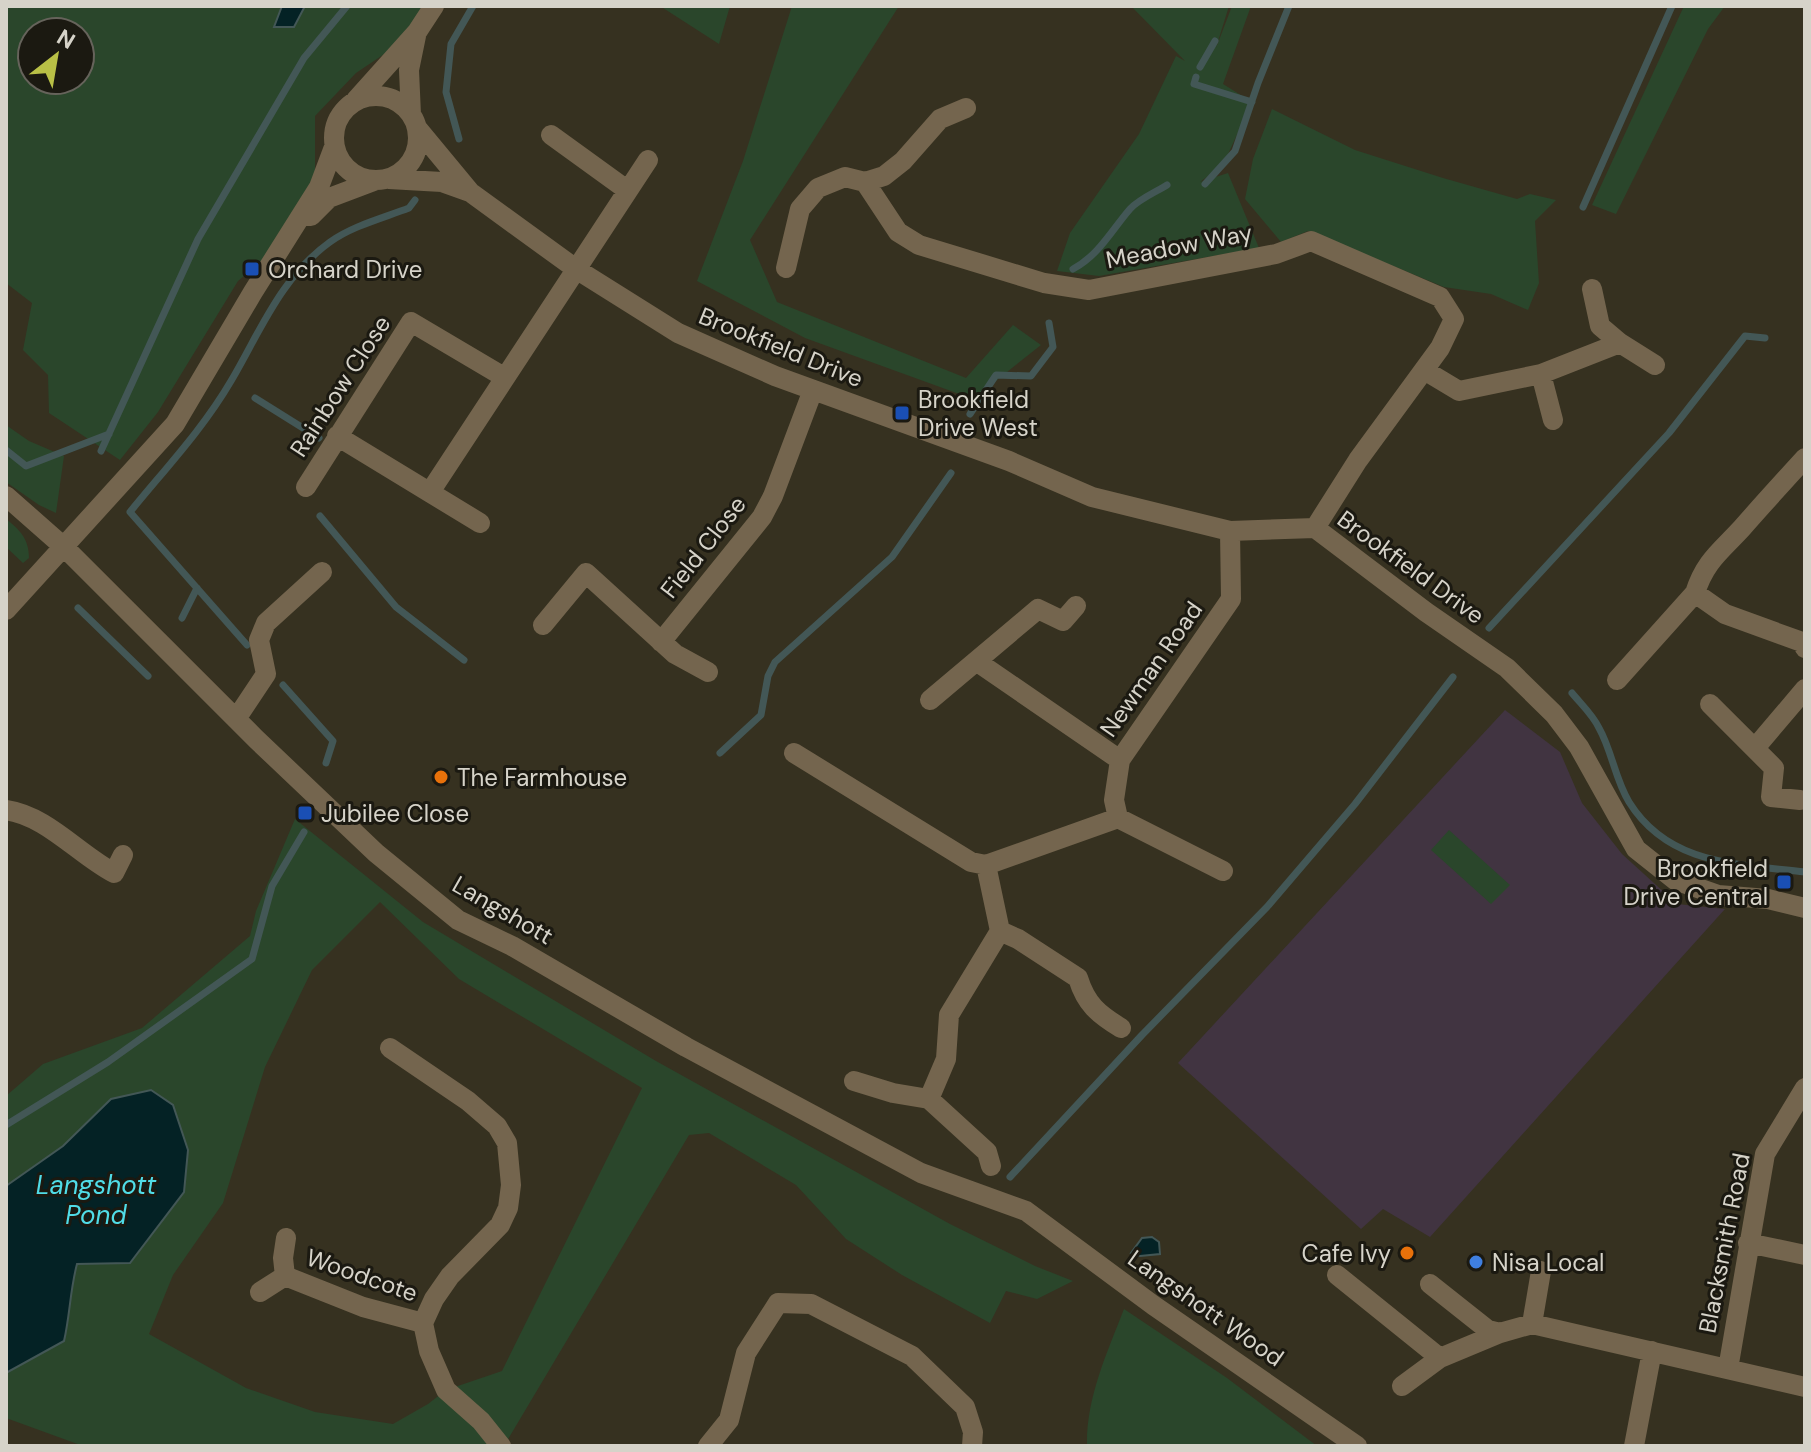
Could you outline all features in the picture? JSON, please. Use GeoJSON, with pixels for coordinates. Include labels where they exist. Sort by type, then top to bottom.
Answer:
{"type":"FeatureCollection","features":[{"type":"Feature","properties":{"kind":"street"},"geometry":{"type":"LineString","coordinates":[[434,6],[417,32],[356,100],[345,108],[333,133],[334,147],[348,170],[360,178],[442,182],[470,192]]}},
{"type":"Feature","properties":{"kind":"street"},"geometry":{"type":"LineString","coordinates":[[289,238],[329,198],[401,172],[411,162],[417,149],[409,70],[417,32]]}},
{"type":"Feature","properties":{"kind":"street"},"geometry":{"type":"LineString","coordinates":[[356,100],[369,96],[396,100],[470,192]]}},
{"type":"Feature","properties":{"kind":"street"},"geometry":{"type":"LineString","coordinates":[[786,268],[800,209],[818,188],[845,177],[865,182],[884,176],[903,161],[940,119],[966,108]]}},
{"type":"Feature","properties":{"kind":"street"},"geometry":{"type":"LineString","coordinates":[[551,135],[627,190]]}},
{"type":"Feature","properties":{"kind":"street"},"geometry":{"type":"LineString","coordinates":[[6,610],[175,424],[319,187],[334,147]]}},
{"type":"Feature","properties":{"kind":"street"},"geometry":{"type":"LineString","coordinates":[[430,492],[648,160]]}},
{"type":"Feature","properties":{"kind":"street","name":"Meadow Way"},"geometry":{"type":"LineString","coordinates":[[865,182],[898,232],[919,245],[1044,283],[1089,290],[1276,254],[1311,241],[1440,297],[1454,319],[1440,348],[1358,460],[1315,528]]}},
{"type":"Feature","properties":{"kind":"street","name":"Brookfield Drive"},"geometry":{"type":"LineString","coordinates":[[470,192],[576,269],[678,333],[813,390],[1009,461],[1092,497],[1230,531],[1315,528],[1426,612],[1507,668],[1524,684],[1554,714],[1579,747],[1636,849],[1675,880],[1718,895],[1768,899],[1805,908]]}},
{"type":"Feature","properties":{"kind":"street"},"geometry":{"type":"LineString","coordinates":[[1592,289],[1600,326],[1655,365]]}},
{"type":"Feature","properties":{"kind":"street","name":"Rainbow Close"},"geometry":{"type":"LineString","coordinates":[[306,487],[411,322],[504,377]]}},
{"type":"Feature","properties":{"kind":"street"},"geometry":{"type":"LineString","coordinates":[[1424,370],[1459,391],[1541,374],[1620,343]]}},
{"type":"Feature","properties":{"kind":"street"},"geometry":{"type":"LineString","coordinates":[[1541,374],[1553,420]]}},
{"type":"Feature","properties":{"kind":"street","name":"Field Close"},"geometry":{"type":"LineString","coordinates":[[661,642],[762,517],[813,390]]}},
{"type":"Feature","properties":{"kind":"street"},"geometry":{"type":"LineString","coordinates":[[337,436],[480,523]]}},
{"type":"Feature","properties":{"kind":"street"},"geometry":{"type":"LineString","coordinates":[[1617,680],[1695,593],[1701,573],[1715,554],[1805,458]]}},
{"type":"Feature","properties":{"kind":"street","name":"Langshott"},"geometry":{"type":"LineString","coordinates":[[6,496],[65,548],[376,853],[458,920],[512,946],[686,1047],[921,1173],[1026,1211]]}},
{"type":"Feature","properties":{"kind":"street","name":"Newman Road"},"geometry":{"type":"LineString","coordinates":[[976,661],[1120,760],[1231,599],[1230,531]]}},
{"type":"Feature","properties":{"kind":"street"},"geometry":{"type":"LineString","coordinates":[[236,719],[266,674],[259,640],[266,623],[322,572]]}},
{"type":"Feature","properties":{"kind":"street"},"geometry":{"type":"LineString","coordinates":[[543,625],[586,573],[675,654],[708,672]]}},
{"type":"Feature","properties":{"kind":"street"},"geometry":{"type":"LineString","coordinates":[[1695,593],[1725,614],[1802,642],[1805,648]]}},
{"type":"Feature","properties":{"kind":"street"},"geometry":{"type":"LineString","coordinates":[[930,700],[1038,609],[1063,621],[1076,606]]}},
{"type":"Feature","properties":{"kind":"street"},"geometry":{"type":"LineString","coordinates":[[1755,748],[1805,689]]}},
{"type":"Feature","properties":{"kind":"street"},"geometry":{"type":"LineString","coordinates":[[1710,704],[1774,768],[1771,797],[1800,800]]}},
{"type":"Feature","properties":{"kind":"street"},"geometry":{"type":"LineString","coordinates":[[794,753],[875,813],[971,862],[986,865],[1118,818],[1223,871]]}},
{"type":"Feature","properties":{"kind":"street"},"geometry":{"type":"LineString","coordinates":[[1118,818],[1114,800],[1120,760]]}},
{"type":"Feature","properties":{"kind":"street"},"geometry":{"type":"LineString","coordinates":[[6,810],[42,823],[91,861],[116,871]]}},
{"type":"Feature","properties":{"kind":"street"},"geometry":{"type":"LineString","coordinates":[[929,1099],[946,1059],[949,1015],[1000,931],[986,865]]}},
{"type":"Feature","properties":{"kind":"street"},"geometry":{"type":"LineString","coordinates":[[1000,931],[1018,939],[1078,978],[1083,994],[1094,1011],[1121,1028]]}},
{"type":"Feature","properties":{"kind":"street"},"geometry":{"type":"LineString","coordinates":[[390,1048],[468,1101],[497,1126],[507,1143],[511,1164],[508,1208],[500,1225],[450,1276],[434,1299],[423,1323],[429,1351],[446,1390],[481,1421],[501,1446]]}},
{"type":"Feature","properties":{"kind":"street"},"geometry":{"type":"LineString","coordinates":[[854,1081],[893,1093],[929,1099],[987,1152],[991,1166]]}},
{"type":"Feature","properties":{"kind":"street","name":"Blacksmith Road"},"geometry":{"type":"LineString","coordinates":[[1728,1369],[1765,1154],[1805,1088]]}},
{"type":"Feature","properties":{"kind":"street","name":"Langshott Wood"},"geometry":{"type":"LineString","coordinates":[[1026,1211],[1153,1305],[1357,1446]]}},
{"type":"Feature","properties":{"kind":"street"},"geometry":{"type":"LineString","coordinates":[[260,1292],[285,1276],[283,1258],[286,1238]]}},
{"type":"Feature","properties":{"kind":"street"},"geometry":{"type":"LineString","coordinates":[[1748,1243],[1805,1255]]}},
{"type":"Feature","properties":{"kind":"street"},"geometry":{"type":"LineString","coordinates":[[1532,1324],[1541,1271]]}},
{"type":"Feature","properties":{"kind":"street"},"geometry":{"type":"LineString","coordinates":[[1337,1275],[1440,1358]]}},
{"type":"Feature","properties":{"kind":"street","name":"Woodcote"},"geometry":{"type":"LineString","coordinates":[[285,1276],[339,1299],[423,1323]]}},
{"type":"Feature","properties":{"kind":"street"},"geometry":{"type":"LineString","coordinates":[[1430,1284],[1488,1330],[1500,1333]]}},
{"type":"Feature","properties":{"kind":"street"},"geometry":{"type":"LineString","coordinates":[[708,1446],[729,1420],[746,1353],[778,1303],[811,1304],[912,1356],[965,1407],[973,1432],[972,1446]]}},
{"type":"Feature","properties":{"kind":"street"},"geometry":{"type":"LineString","coordinates":[[1402,1386],[1440,1358],[1500,1333],[1532,1324],[1805,1387]]}},
{"type":"Feature","properties":{"kind":"street"},"geometry":{"type":"LineString","coordinates":[[1634,1446],[1652,1351]]}},
{"type":"Feature","properties":{"kind":"shaded area"},"geometry":{"type":"Polygon","coordinates":[[[1505,710],[1560,752],[1582,803],[1622,854],[1677,904],[1725,909],[1430,1237],[1383,1209],[1361,1229],[1178,1063],[1505,710]]]}},
{"type":"Feature","properties":{"kind":"green space"},"geometry":{"type":"Polygon","coordinates":[[[6,6],[434,6],[417,32],[356,73],[315,116],[315,175],[289,238],[238,281],[158,412],[120,460],[49,413],[48,375],[23,350],[32,303],[6,283],[6,6]]]}},
{"type":"Feature","properties":{"kind":"green space"},"geometry":{"type":"Polygon","coordinates":[[[660,6],[730,6],[719,44],[660,6]]]}},
{"type":"Feature","properties":{"kind":"green space"},"geometry":{"type":"Polygon","coordinates":[[[792,6],[899,6],[750,240],[777,302],[966,378],[1013,325],[1041,345],[973,399],[805,338],[697,281],[743,161],[792,6]]]}},
{"type":"Feature","properties":{"kind":"green space"},"geometry":{"type":"Polygon","coordinates":[[[1131,6],[1229,6],[1216,48],[1232,6],[1251,6],[1223,84],[1252,102],[1223,165],[1200,182],[1228,173],[1259,248],[1099,276],[1057,271],[1070,233],[1139,134],[1176,56],[1185,61],[1131,6]]]}},
{"type":"Feature","properties":{"kind":"green space"},"geometry":{"type":"Polygon","coordinates":[[[1684,6],[1725,6],[1708,29],[1616,214],[1592,205],[1684,6]]]}},
{"type":"Feature","properties":{"kind":"green space"},"geometry":{"type":"Polygon","coordinates":[[[1272,109],[1355,150],[1517,199],[1530,194],[1556,200],[1535,221],[1539,283],[1528,310],[1491,294],[1444,287],[1308,231],[1281,242],[1245,199],[1253,159],[1272,109]]]}},
{"type":"Feature","properties":{"kind":"green space"},"geometry":{"type":"Polygon","coordinates":[[[6,425],[29,441],[64,456],[56,513],[6,482],[6,425]]]}},
{"type":"Feature","properties":{"kind":"green space"},"geometry":{"type":"Polygon","coordinates":[[[6,519],[25,540],[29,558],[23,563],[6,547],[6,519]]]}},
{"type":"Feature","properties":{"kind":"green space"},"geometry":{"type":"Polygon","coordinates":[[[295,819],[423,922],[656,1061],[950,1224],[1073,1281],[1037,1299],[1006,1291],[990,1323],[902,1275],[846,1239],[796,1185],[709,1133],[689,1135],[504,1446],[83,1446],[6,1418],[6,1096],[43,1064],[142,1028],[250,936],[256,911],[295,819]],[[380,902],[312,970],[265,1067],[223,1203],[173,1275],[149,1334],[246,1388],[315,1412],[393,1424],[446,1390],[502,1371],[642,1088],[459,979],[380,902]]]}},
{"type":"Feature","properties":{"kind":"green space"},"geometry":{"type":"Polygon","coordinates":[[[1449,830],[1510,885],[1491,904],[1431,850],[1449,830]]]}},
{"type":"Feature","properties":{"kind":"green space"},"geometry":{"type":"Polygon","coordinates":[[[1124,1309],[1227,1378],[1317,1446],[1087,1446],[1094,1393],[1124,1309]]]}},
{"type":"Feature","properties":{"kind":"water"},"geometry":{"type":"Polygon","coordinates":[[[282,6],[305,6],[294,27],[274,27],[282,6]]]}},
{"type":"Feature","properties":{"kind":"water","name":"Langshott Pond"},"geometry":{"type":"Polygon","coordinates":[[[151,1090],[173,1105],[188,1150],[184,1192],[130,1263],[77,1264],[64,1341],[6,1373],[6,1186],[63,1146],[111,1099],[151,1090]]]}},
{"type":"Feature","properties":{"kind":"water"},"geometry":{"type":"Polygon","coordinates":[[[1152,1237],[1159,1242],[1160,1254],[1140,1256],[1131,1253],[1142,1238],[1152,1237]]]}},
{"type":"Feature","properties":{"kind":"waterway"},"geometry":{"type":"LineString","coordinates":[[101,451],[198,239],[304,58],[347,6]]}},
{"type":"Feature","properties":{"kind":"waterway"},"geometry":{"type":"LineString","coordinates":[[459,139],[446,92],[451,44],[473,6]]}},
{"type":"Feature","properties":{"kind":"waterway"},"geometry":{"type":"LineString","coordinates":[[1205,184],[1235,151],[1289,6]]}},
{"type":"Feature","properties":{"kind":"waterway"},"geometry":{"type":"LineString","coordinates":[[1583,207],[1672,6]]}},
{"type":"Feature","properties":{"kind":"waterway"},"geometry":{"type":"LineString","coordinates":[[1200,67],[1215,41]]}},
{"type":"Feature","properties":{"kind":"waterway"},"geometry":{"type":"LineString","coordinates":[[1196,77],[1194,84],[1252,102]]}},
{"type":"Feature","properties":{"kind":"waterway"},"geometry":{"type":"LineString","coordinates":[[1073,269],[1097,250],[1134,205],[1167,185]]}},
{"type":"Feature","properties":{"kind":"waterway"},"geometry":{"type":"LineString","coordinates":[[247,645],[130,512],[208,416],[284,289],[298,272],[339,236],[409,208],[415,200]]}},
{"type":"Feature","properties":{"kind":"waterway"},"geometry":{"type":"LineString","coordinates":[[970,414],[996,375],[1031,376],[1053,347],[1049,323]]}},
{"type":"Feature","properties":{"kind":"waterway"},"geometry":{"type":"LineString","coordinates":[[1489,628],[1669,433],[1745,336],[1765,338]]}},
{"type":"Feature","properties":{"kind":"waterway"},"geometry":{"type":"LineString","coordinates":[[255,398],[319,438]]}},
{"type":"Feature","properties":{"kind":"waterway"},"geometry":{"type":"LineString","coordinates":[[6,450],[26,466],[109,434]]}},
{"type":"Feature","properties":{"kind":"waterway"},"geometry":{"type":"LineString","coordinates":[[720,753],[761,715],[768,676],[775,662],[892,557],[951,473]]}},
{"type":"Feature","properties":{"kind":"waterway"},"geometry":{"type":"LineString","coordinates":[[320,516],[396,607],[464,660]]}},
{"type":"Feature","properties":{"kind":"waterway"},"geometry":{"type":"LineString","coordinates":[[182,618],[197,588]]}},
{"type":"Feature","properties":{"kind":"waterway"},"geometry":{"type":"LineString","coordinates":[[78,608],[148,676]]}},
{"type":"Feature","properties":{"kind":"waterway"},"geometry":{"type":"LineString","coordinates":[[1010,1177],[1267,907],[1355,804],[1453,677]]}},
{"type":"Feature","properties":{"kind":"waterway"},"geometry":{"type":"LineString","coordinates":[[283,685],[333,741],[326,763]]}},
{"type":"Feature","properties":{"kind":"waterway"},"geometry":{"type":"LineString","coordinates":[[1572,693],[1599,728],[1629,802],[1645,823],[1664,839],[1707,858],[1805,872]]}},
{"type":"Feature","properties":{"kind":"waterway"},"geometry":{"type":"LineString","coordinates":[[6,1125],[108,1062],[252,959],[272,886],[304,832]]}},
{"type":"Feature","properties":{"kind":"place","name":"Orchard Drive"},"geometry":{"type":"Point","coordinates":[252,269]}},
{"type":"Feature","properties":{"kind":"place","name":"Brookfield Drive West"},"geometry":{"type":"Point","coordinates":[902,413]}},
{"type":"Feature","properties":{"kind":"place","name":"The Farmhouse"},"geometry":{"type":"Point","coordinates":[441,777]}},
{"type":"Feature","properties":{"kind":"place","name":"Jubilee Close"},"geometry":{"type":"Point","coordinates":[305,813]}},
{"type":"Feature","properties":{"kind":"place","name":"Brookfield Drive Central"},"geometry":{"type":"Point","coordinates":[1784,882]}},
{"type":"Feature","properties":{"kind":"place","name":"Cafe Ivy"},"geometry":{"type":"Point","coordinates":[1407,1253]}},
{"type":"Feature","properties":{"kind":"place","name":"Nisa Local"},"geometry":{"type":"Point","coordinates":[1476,1262]}}]}
